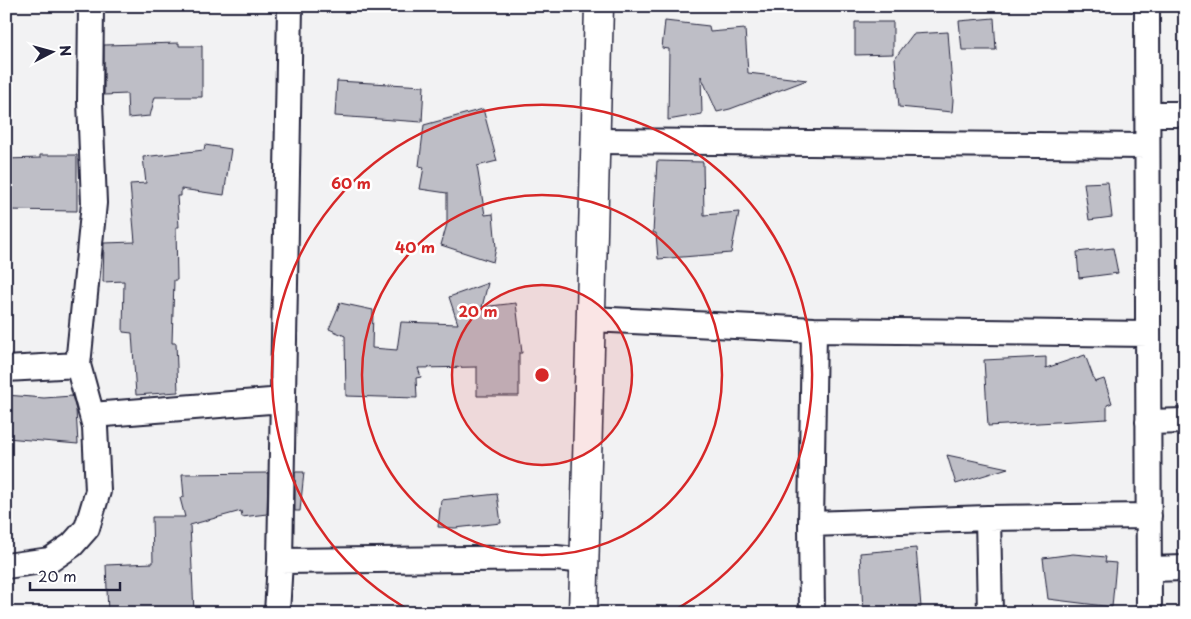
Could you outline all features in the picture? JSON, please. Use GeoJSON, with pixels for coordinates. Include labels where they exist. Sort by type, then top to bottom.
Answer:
{"type":"FeatureCollection","features":[{"type":"Feature","properties":{"kind":"street"},"geometry":{"type":"LineString","coordinates":[[6,566],[50,560],[72,545],[87,528],[98,492],[95,427],[78,365],[94,203],[90,101],[90,6]]}},
{"type":"Feature","properties":{"kind":"street"},"geometry":{"type":"LineString","coordinates":[[277,613],[280,560],[290,6]]}},
{"type":"Feature","properties":{"kind":"street"},"geometry":{"type":"LineString","coordinates":[[583,613],[599,6]]}},
{"type":"Feature","properties":{"kind":"street"},"geometry":{"type":"LineString","coordinates":[[1147,6],[1149,613]]}},
{"type":"Feature","properties":{"kind":"street"},"geometry":{"type":"LineString","coordinates":[[1148,114],[1185,114]]}},
{"type":"Feature","properties":{"kind":"street"},"geometry":{"type":"LineString","coordinates":[[596,141],[1147,146]]}},
{"type":"Feature","properties":{"kind":"street"},"geometry":{"type":"LineString","coordinates":[[591,319],[814,330],[1148,334]]}},
{"type":"Feature","properties":{"kind":"street"},"geometry":{"type":"LineString","coordinates":[[812,613],[810,524],[814,330]]}},
{"type":"Feature","properties":{"kind":"street"},"geometry":{"type":"LineString","coordinates":[[6,369],[78,365]]}},
{"type":"Feature","properties":{"kind":"street"},"geometry":{"type":"LineString","coordinates":[[92,415],[283,400]]}},
{"type":"Feature","properties":{"kind":"street"},"geometry":{"type":"LineString","coordinates":[[1148,422],[1185,421]]}},
{"type":"Feature","properties":{"kind":"street"},"geometry":{"type":"LineString","coordinates":[[810,524],[988,518],[1149,516]]}},
{"type":"Feature","properties":{"kind":"street"},"geometry":{"type":"LineString","coordinates":[[988,518],[990,613]]}},
{"type":"Feature","properties":{"kind":"street"},"geometry":{"type":"LineString","coordinates":[[280,560],[556,558],[585,561]]}},
{"type":"Feature","properties":{"kind":"street"},"geometry":{"type":"LineString","coordinates":[[1149,569],[1185,568]]}},
{"type":"Feature","properties":{"kind":"building"},"geometry":{"type":"Polygon","coordinates":[[[994,18],[996,50],[962,50],[959,21],[994,18]]]}},
{"type":"Feature","properties":{"kind":"building"},"geometry":{"type":"Polygon","coordinates":[[[665,21],[709,26],[710,32],[745,29],[748,73],[807,80],[730,109],[717,112],[701,76],[702,114],[668,120],[669,49],[662,48],[665,21]]]}},
{"type":"Feature","properties":{"kind":"building"},"geometry":{"type":"Polygon","coordinates":[[[855,22],[893,22],[893,54],[855,55],[855,22]]]}},
{"type":"Feature","properties":{"kind":"building"},"geometry":{"type":"Polygon","coordinates":[[[948,32],[953,100],[952,112],[899,107],[895,58],[913,34],[948,32]]]}},
{"type":"Feature","properties":{"kind":"building"},"geometry":{"type":"Polygon","coordinates":[[[179,43],[179,46],[202,46],[202,97],[155,97],[150,116],[128,118],[127,94],[104,95],[104,45],[179,43]]]}},
{"type":"Feature","properties":{"kind":"building"},"geometry":{"type":"Polygon","coordinates":[[[337,81],[424,86],[422,122],[335,116],[337,81]]]}},
{"type":"Feature","properties":{"kind":"building"},"geometry":{"type":"Polygon","coordinates":[[[483,109],[497,161],[477,166],[485,215],[493,214],[496,248],[493,262],[441,245],[447,224],[447,193],[420,189],[424,167],[419,166],[424,125],[483,109]]]}},
{"type":"Feature","properties":{"kind":"building"},"geometry":{"type":"Polygon","coordinates":[[[205,145],[231,149],[224,195],[181,189],[181,196],[177,196],[179,227],[176,227],[177,280],[174,280],[172,343],[176,343],[178,392],[136,395],[132,333],[123,332],[124,281],[103,282],[104,243],[135,242],[130,184],[146,183],[143,157],[204,150],[205,145]]]}},
{"type":"Feature","properties":{"kind":"building"},"geometry":{"type":"Polygon","coordinates":[[[40,155],[77,155],[77,211],[6,210],[6,159],[40,158],[40,155]]]}},
{"type":"Feature","properties":{"kind":"building"},"geometry":{"type":"Polygon","coordinates":[[[657,161],[703,162],[704,215],[739,212],[731,253],[658,259],[656,233],[653,233],[657,161]]]}},
{"type":"Feature","properties":{"kind":"building"},"geometry":{"type":"Polygon","coordinates":[[[1108,182],[1112,217],[1089,220],[1084,183],[1108,182]]]}},
{"type":"Feature","properties":{"kind":"building"},"geometry":{"type":"Polygon","coordinates":[[[1113,248],[1118,273],[1079,278],[1077,252],[1113,248]]]}},
{"type":"Feature","properties":{"kind":"building"},"geometry":{"type":"Polygon","coordinates":[[[488,283],[482,307],[516,303],[522,353],[519,353],[519,396],[477,396],[477,367],[418,368],[421,377],[416,378],[417,398],[346,396],[345,336],[329,329],[340,303],[373,310],[372,348],[397,350],[401,322],[458,324],[449,297],[488,283]]]}},
{"type":"Feature","properties":{"kind":"building"},"geometry":{"type":"Polygon","coordinates":[[[1085,355],[1095,382],[1104,379],[1112,403],[1107,405],[1107,419],[988,426],[984,360],[1046,357],[1046,368],[1085,355]]]}},
{"type":"Feature","properties":{"kind":"building"},"geometry":{"type":"Polygon","coordinates":[[[6,395],[44,398],[72,396],[76,410],[78,444],[6,438],[6,395]]]}},
{"type":"Feature","properties":{"kind":"building"},"geometry":{"type":"Polygon","coordinates":[[[947,455],[1008,468],[956,484],[947,455]]]}},
{"type":"Feature","properties":{"kind":"building"},"geometry":{"type":"Polygon","coordinates":[[[295,472],[304,472],[300,511],[295,511],[295,472]]]}},
{"type":"Feature","properties":{"kind":"building"},"geometry":{"type":"Polygon","coordinates":[[[268,473],[267,514],[242,517],[241,511],[190,525],[194,613],[108,613],[106,565],[153,563],[152,517],[185,517],[180,498],[184,497],[182,474],[268,473]]]}},
{"type":"Feature","properties":{"kind":"building"},"geometry":{"type":"Polygon","coordinates":[[[497,494],[501,523],[455,528],[438,527],[441,500],[497,494]]]}},
{"type":"Feature","properties":{"kind":"building"},"geometry":{"type":"Polygon","coordinates":[[[916,548],[921,607],[915,607],[915,610],[863,612],[860,553],[916,548]]]}},
{"type":"Feature","properties":{"kind":"building"},"geometry":{"type":"Polygon","coordinates":[[[1073,554],[1106,557],[1105,562],[1116,563],[1112,607],[1048,599],[1043,558],[1073,554]]]}}]}
